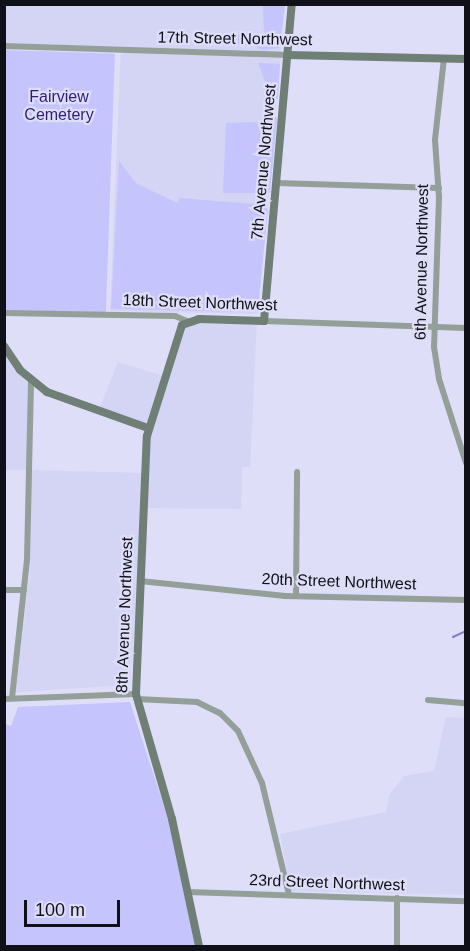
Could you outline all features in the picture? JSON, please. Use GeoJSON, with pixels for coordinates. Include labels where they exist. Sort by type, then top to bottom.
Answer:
{"type":"FeatureCollection","features":[{"type":"Feature","properties":{"kind":"street","name":"7th Avenue Northwest"},"geometry":{"type":"LineString","coordinates":[[264,321],[292,4]]}},
{"type":"Feature","properties":{"kind":"street","name":"17th Street Northwest"},"geometry":{"type":"LineString","coordinates":[[4,46],[465,59]]}},
{"type":"Feature","properties":{"kind":"street","name":"6th Avenue Northwest"},"geometry":{"type":"LineString","coordinates":[[444,58],[435,140],[439,188],[434,327],[437,368],[465,463]]}},
{"type":"Feature","properties":{"kind":"street"},"geometry":{"type":"LineString","coordinates":[[277,183],[439,188]]}},
{"type":"Feature","properties":{"kind":"street","name":"18th Street Northwest"},"geometry":{"type":"LineString","coordinates":[[4,313],[175,316],[187,321],[264,321],[465,328]]}},
{"type":"Feature","properties":{"kind":"street","name":"8th Avenue Northwest"},"geometry":{"type":"LineString","coordinates":[[187,321],[178,333],[148,428],[137,696],[172,819],[199,946]]}},
{"type":"Feature","properties":{"kind":"street"},"geometry":{"type":"LineString","coordinates":[[4,346],[31,381],[69,402],[148,428]]}},
{"type":"Feature","properties":{"kind":"street"},"geometry":{"type":"LineString","coordinates":[[31,381],[24,590],[8,698],[137,696],[197,702],[220,713],[238,731],[262,783],[289,894]]}},
{"type":"Feature","properties":{"kind":"street"},"geometry":{"type":"LineString","coordinates":[[296,596],[297,472]]}},
{"type":"Feature","properties":{"kind":"street","name":"20th Street Northwest"},"geometry":{"type":"LineString","coordinates":[[140,581],[296,596],[465,600]]}},
{"type":"Feature","properties":{"kind":"street"},"geometry":{"type":"LineString","coordinates":[[4,590],[24,590]]}},
{"type":"Feature","properties":{"kind":"street"},"geometry":{"type":"LineString","coordinates":[[428,700],[465,703]]}},
{"type":"Feature","properties":{"kind":"street","name":"23rd Street Northwest"},"geometry":{"type":"LineString","coordinates":[[188,892],[465,901]]}},
{"type":"Feature","properties":{"kind":"street"},"geometry":{"type":"LineString","coordinates":[[397,898],[397,946]]}},
{"type":"Feature","properties":{"kind":"shaded area"},"geometry":{"type":"Polygon","coordinates":[[[5,5],[285,5],[258,314],[110,311],[121,47],[5,43],[5,5]]]}},
{"type":"Feature","properties":{"kind":"shaded area"},"geometry":{"type":"Polygon","coordinates":[[[187,321],[257,321],[250,467],[242,467],[241,509],[144,508],[130,685],[16,692],[31,560],[27,559],[30,470],[146,473],[148,428],[98,412],[118,362],[164,376],[187,321]]]}},
{"type":"Feature","properties":{"kind":"shaded area"},"geometry":{"type":"Polygon","coordinates":[[[4,346],[31,381],[30,470],[5,470],[4,346]]]}},
{"type":"Feature","properties":{"kind":"shaded area"},"geometry":{"type":"Polygon","coordinates":[[[446,717],[465,718],[465,895],[291,891],[280,834],[386,812],[389,795],[404,776],[434,771],[446,717]]]}},
{"type":"Feature","properties":{"kind":"green space"},"geometry":{"type":"Polygon","coordinates":[[[263,5],[285,5],[279,48],[261,50],[256,46],[205,42],[211,34],[264,34],[263,5]]]}},
{"type":"Feature","properties":{"kind":"green space","name":"Fairview Cemetery"},"geometry":{"type":"Polygon","coordinates":[[[5,50],[115,54],[106,315],[4,311],[5,50]]]}},
{"type":"Feature","properties":{"kind":"green space"},"geometry":{"type":"Polygon","coordinates":[[[258,63],[280,64],[278,99],[273,101],[258,63]]]}},
{"type":"Feature","properties":{"kind":"green space"},"geometry":{"type":"Polygon","coordinates":[[[272,112],[277,119],[270,193],[223,193],[226,123],[259,122],[272,112]]]}},
{"type":"Feature","properties":{"kind":"green space"},"geometry":{"type":"Polygon","coordinates":[[[119,161],[136,183],[177,203],[180,198],[265,205],[268,210],[258,308],[253,312],[111,309],[119,161]]]}},
{"type":"Feature","properties":{"kind":"green space"},"geometry":{"type":"Polygon","coordinates":[[[130,702],[169,822],[195,946],[5,946],[4,705],[5,724],[11,726],[18,707],[130,702]]]}},
{"type":"Feature","properties":{"kind":"waterway"},"geometry":{"type":"LineString","coordinates":[[453,637],[466,631]]}}]}
